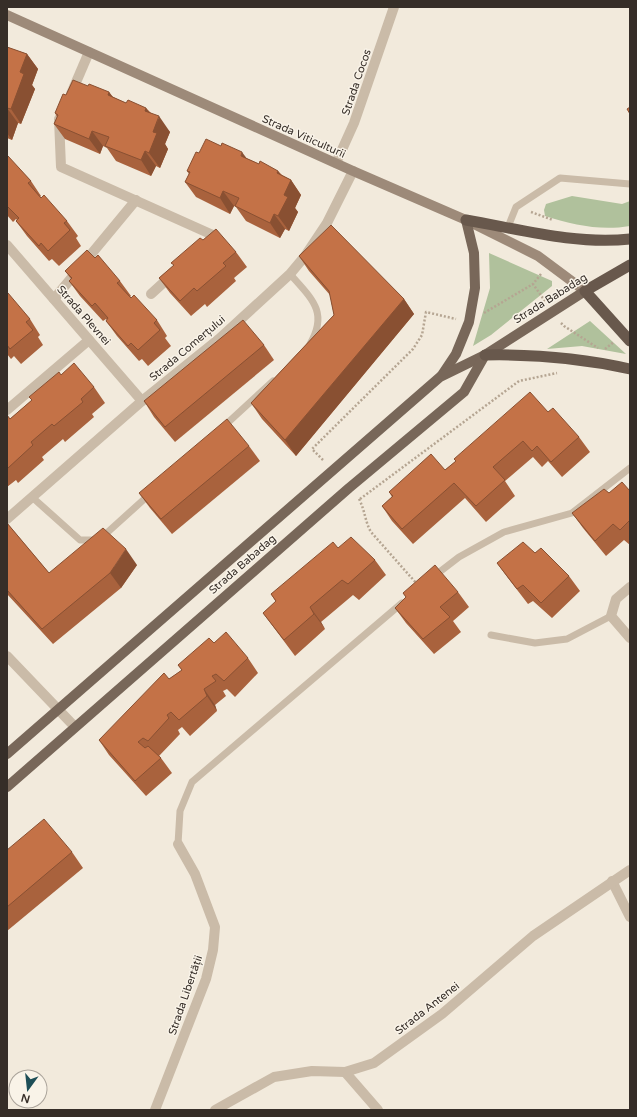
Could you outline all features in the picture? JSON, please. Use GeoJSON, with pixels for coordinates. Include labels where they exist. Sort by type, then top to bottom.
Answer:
{"type":"FeatureCollection","features":[{"type":"Feature","properties":{"kind":"highway"},"geometry":{"type":"LineString","coordinates":[[466,220],[562,237],[589,240],[630,239]]}},
{"type":"Feature","properties":{"kind":"highway","name":"Strada Babadag"},"geometry":{"type":"LineString","coordinates":[[585,291],[630,265]]}},
{"type":"Feature","properties":{"kind":"highway"},"geometry":{"type":"LineString","coordinates":[[585,291],[630,341]]}},
{"type":"Feature","properties":{"kind":"highway"},"geometry":{"type":"LineString","coordinates":[[485,355],[520,354],[553,356],[601,362],[630,369]]}},
{"type":"Feature","properties":{"kind":"main road","name":"Strada Viticulturii"},"geometry":{"type":"LineString","coordinates":[[7,15],[336,164],[466,220],[538,256],[585,291]]}},
{"type":"Feature","properties":{"kind":"main road"},"geometry":{"type":"LineString","coordinates":[[440,377],[456,354],[469,322],[475,288],[474,253],[466,220]]}},
{"type":"Feature","properties":{"kind":"main road","name":"Strada Babadag"},"geometry":{"type":"LineString","coordinates":[[7,754],[58,708],[440,377],[485,355],[585,291]]}},
{"type":"Feature","properties":{"kind":"main road","name":"Strada Babadag"},"geometry":{"type":"LineString","coordinates":[[7,788],[349,488],[464,392],[485,355]]}},
{"type":"Feature","properties":{"kind":"street","name":"Strada Cocos"},"geometry":{"type":"LineString","coordinates":[[336,164],[354,123],[394,7]]}},
{"type":"Feature","properties":{"kind":"street"},"geometry":{"type":"LineString","coordinates":[[88,52],[59,121],[60,167],[215,236],[204,246]]}},
{"type":"Feature","properties":{"kind":"street","name":"Strada Comerțului"},"geometry":{"type":"LineString","coordinates":[[7,519],[142,401],[219,339],[290,274],[305,256],[327,224],[353,171]]}},
{"type":"Feature","properties":{"kind":"street"},"geometry":{"type":"LineString","coordinates":[[54,299],[136,200]]}},
{"type":"Feature","properties":{"kind":"street","name":"Strada Plevnei"},"geometry":{"type":"LineString","coordinates":[[7,245],[142,401]]}},
{"type":"Feature","properties":{"kind":"street"},"geometry":{"type":"LineString","coordinates":[[151,294],[180,268]]}},
{"type":"Feature","properties":{"kind":"street"},"geometry":{"type":"LineString","coordinates":[[7,410],[89,340]]}},
{"type":"Feature","properties":{"kind":"street"},"geometry":{"type":"LineString","coordinates":[[630,587],[616,598],[611,616],[630,638]]}},
{"type":"Feature","properties":{"kind":"street"},"geometry":{"type":"LineString","coordinates":[[7,656],[75,727]]}},
{"type":"Feature","properties":{"kind":"street","name":"Strada Libertății"},"geometry":{"type":"LineString","coordinates":[[155,1110],[206,979],[213,950],[215,927],[195,874],[178,844]]}},
{"type":"Feature","properties":{"kind":"street","name":"Strada Antenei"},"geometry":{"type":"LineString","coordinates":[[215,1110],[274,1077],[312,1071],[345,1072],[374,1063],[442,1014],[533,936],[630,870]]}},
{"type":"Feature","properties":{"kind":"street"},"geometry":{"type":"LineString","coordinates":[[612,881],[630,917]]}},
{"type":"Feature","properties":{"kind":"street"},"geometry":{"type":"LineString","coordinates":[[345,1072],[378,1110]]}},
{"type":"Feature","properties":{"kind":"lane"},"geometry":{"type":"LineString","coordinates":[[508,227],[516,207],[560,178],[630,184]]}},
{"type":"Feature","properties":{"kind":"lane"},"geometry":{"type":"LineString","coordinates":[[290,274],[314,301],[319,318],[316,333],[306,350]]}},
{"type":"Feature","properties":{"kind":"lane"},"geometry":{"type":"LineString","coordinates":[[214,435],[278,377]]}},
{"type":"Feature","properties":{"kind":"lane"},"geometry":{"type":"LineString","coordinates":[[420,587],[459,557],[504,532],[572,513],[630,468]]}},
{"type":"Feature","properties":{"kind":"lane"},"geometry":{"type":"LineString","coordinates":[[32,497],[80,540],[99,540],[157,488]]}},
{"type":"Feature","properties":{"kind":"lane"},"geometry":{"type":"LineString","coordinates":[[178,844],[180,811],[192,782],[408,598]]}},
{"type":"Feature","properties":{"kind":"lane"},"geometry":{"type":"LineString","coordinates":[[490,635],[535,643],[567,638],[611,616]]}},
{"type":"Feature","properties":{"kind":"path"},"geometry":{"type":"LineString","coordinates":[[333,469],[312,449],[413,349],[422,335],[426,312],[469,322],[533,284]]}},
{"type":"Feature","properties":{"kind":"path"},"geometry":{"type":"LineString","coordinates":[[349,488],[360,499],[367,526],[371,532],[420,587]]}},
{"type":"Feature","properties":{"kind":"green space"},"geometry":{"type":"Polygon","coordinates":[[[572,196],[622,204],[630,201],[630,226],[608,228],[587,226],[545,216],[544,210],[546,204],[572,196]]]}},
{"type":"Feature","properties":{"kind":"green space"},"geometry":{"type":"Polygon","coordinates":[[[489,253],[552,281],[552,286],[491,335],[473,346],[490,288],[489,253]]]}},
{"type":"Feature","properties":{"kind":"green space"},"geometry":{"type":"Polygon","coordinates":[[[590,321],[626,354],[582,346],[547,349],[590,321]]]}},
{"type":"Feature","properties":{"kind":"building"},"geometry":{"type":"Polygon","coordinates":[[[7,47],[27,54],[20,72],[24,74],[11,109],[7,108],[7,47]]]}},
{"type":"Feature","properties":{"kind":"building"},"geometry":{"type":"Polygon","coordinates":[[[73,80],[88,86],[89,84],[109,92],[108,95],[126,103],[128,100],[146,108],[145,111],[159,116],[153,132],[157,133],[149,153],[145,151],[141,160],[105,146],[109,137],[92,131],[89,139],[54,124],[58,115],[55,113],[63,94],[66,95],[73,80]]]}},
{"type":"Feature","properties":{"kind":"building"},"geometry":{"type":"Polygon","coordinates":[[[630,107],[630,114],[627,109],[630,107]]]}},
{"type":"Feature","properties":{"kind":"building"},"geometry":{"type":"Polygon","coordinates":[[[206,139],[221,146],[222,143],[242,152],[241,156],[259,164],[260,161],[278,171],[277,173],[291,180],[284,195],[288,197],[278,216],[274,214],[270,223],[235,206],[239,198],[223,191],[220,198],[185,182],[190,172],[187,171],[196,152],[199,153],[206,139]]]}},
{"type":"Feature","properties":{"kind":"building"},"geometry":{"type":"Polygon","coordinates":[[[8,156],[31,181],[28,183],[41,198],[44,195],[67,221],[64,223],[70,230],[48,251],[41,243],[39,246],[16,221],[19,218],[7,206],[8,156]]]}},
{"type":"Feature","properties":{"kind":"building"},"geometry":{"type":"Polygon","coordinates":[[[331,225],[404,299],[285,440],[251,403],[334,315],[329,291],[299,256],[331,225]]]}},
{"type":"Feature","properties":{"kind":"building"},"geometry":{"type":"Polygon","coordinates":[[[216,229],[236,252],[223,263],[226,266],[197,291],[194,288],[180,301],[159,278],[174,265],[171,263],[200,238],[203,240],[216,229]]]}},
{"type":"Feature","properties":{"kind":"building"},"geometry":{"type":"Polygon","coordinates":[[[87,250],[95,258],[98,255],[120,281],[117,283],[131,298],[134,295],[157,320],[154,323],[160,330],[138,350],[131,343],[128,346],[106,321],[108,318],[95,303],[92,306],[69,281],[72,278],[65,271],[87,250]]]}},
{"type":"Feature","properties":{"kind":"building"},"geometry":{"type":"Polygon","coordinates":[[[8,293],[30,319],[26,322],[33,330],[10,349],[7,345],[8,293]]]}},
{"type":"Feature","properties":{"kind":"building"},"geometry":{"type":"Polygon","coordinates":[[[243,320],[264,345],[165,427],[144,401],[243,320]]]}},
{"type":"Feature","properties":{"kind":"building"},"geometry":{"type":"Polygon","coordinates":[[[74,363],[94,387],[81,399],[83,402],[54,426],[52,424],[31,442],[33,445],[8,468],[7,415],[10,419],[32,400],[29,397],[59,372],[61,375],[74,363]]]}},
{"type":"Feature","properties":{"kind":"building"},"geometry":{"type":"Polygon","coordinates":[[[530,392],[548,412],[553,408],[579,437],[551,462],[537,446],[532,451],[523,441],[493,467],[505,480],[476,506],[454,483],[402,529],[382,506],[393,496],[389,492],[431,454],[445,470],[456,461],[454,459],[530,392]]]}},
{"type":"Feature","properties":{"kind":"building"},"geometry":{"type":"Polygon","coordinates":[[[227,419],[249,446],[161,519],[139,493],[227,419]]]}},
{"type":"Feature","properties":{"kind":"building"},"geometry":{"type":"Polygon","coordinates":[[[622,482],[630,491],[630,520],[620,530],[613,524],[595,541],[572,513],[604,489],[609,493],[622,482]]]}},
{"type":"Feature","properties":{"kind":"building"},"geometry":{"type":"Polygon","coordinates":[[[7,523],[49,573],[103,528],[126,549],[110,573],[42,629],[7,590],[7,523]]]}},
{"type":"Feature","properties":{"kind":"building"},"geometry":{"type":"Polygon","coordinates":[[[351,537],[375,560],[348,584],[342,580],[310,607],[314,614],[284,640],[263,613],[276,601],[271,594],[333,542],[338,548],[351,537]]]}},
{"type":"Feature","properties":{"kind":"building"},"geometry":{"type":"Polygon","coordinates":[[[523,542],[535,553],[541,548],[569,576],[541,603],[523,585],[517,589],[497,563],[523,542]]]}},
{"type":"Feature","properties":{"kind":"building"},"geometry":{"type":"Polygon","coordinates":[[[435,565],[458,592],[440,607],[450,617],[423,639],[395,608],[406,597],[403,593],[435,565]]]}},
{"type":"Feature","properties":{"kind":"building"},"geometry":{"type":"Polygon","coordinates":[[[226,632],[248,658],[224,681],[216,674],[212,676],[216,681],[204,689],[207,696],[179,720],[171,712],[167,715],[169,718],[148,741],[143,738],[138,742],[145,748],[148,746],[161,758],[135,781],[99,740],[164,673],[169,679],[182,670],[178,665],[209,638],[214,643],[226,632]]]}},
{"type":"Feature","properties":{"kind":"building"},"geometry":{"type":"Polygon","coordinates":[[[44,819],[72,852],[7,907],[7,850],[44,819]]]}}]}
